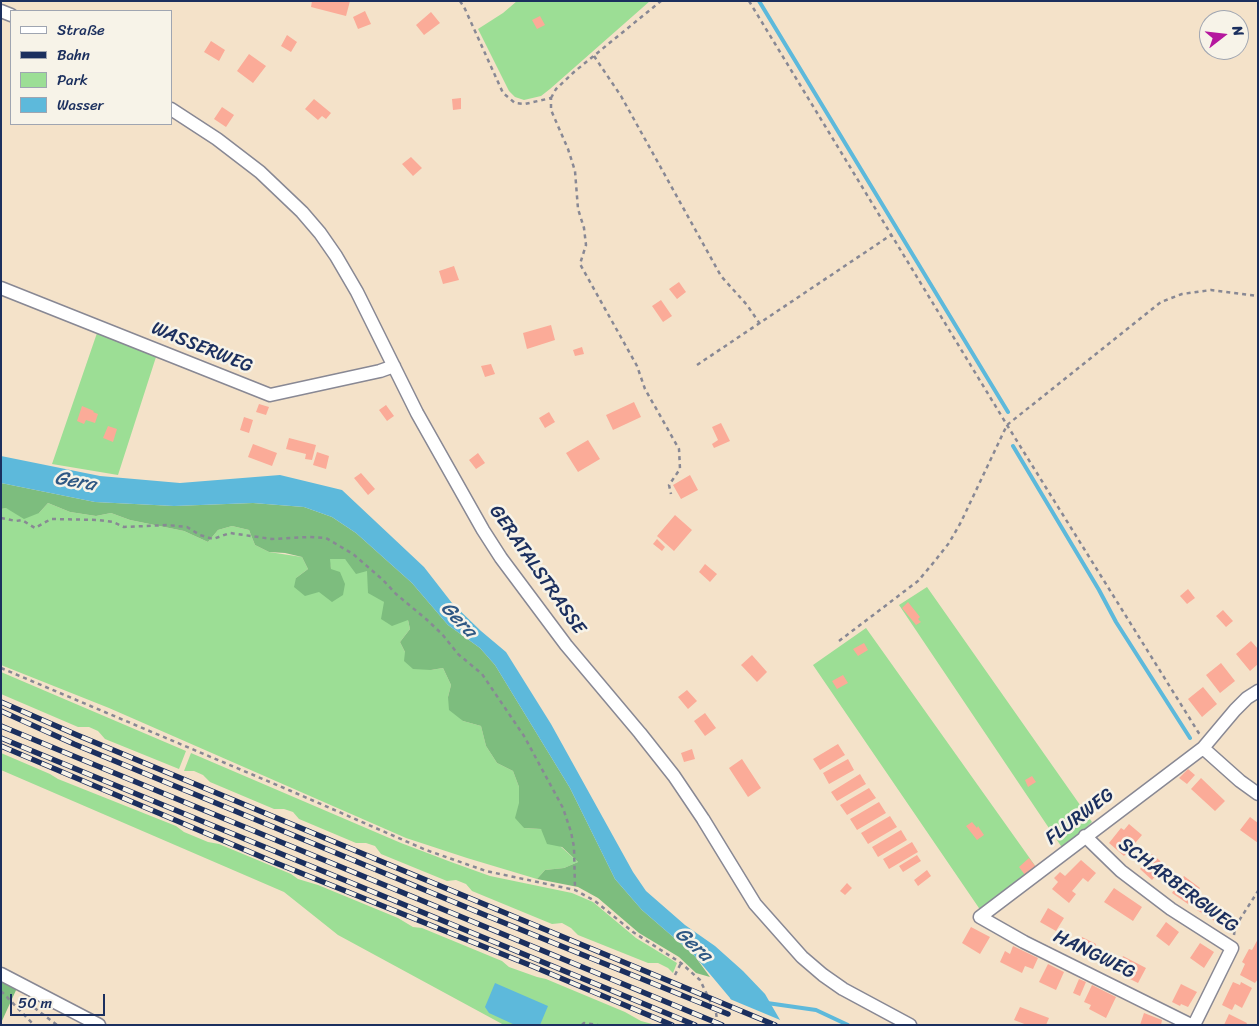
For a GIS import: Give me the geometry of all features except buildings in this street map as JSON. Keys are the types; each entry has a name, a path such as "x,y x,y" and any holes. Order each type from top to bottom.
{"street":[{"name":"GERATALSTRASSE","path":"172,110 217,139 260,172 302,212 336,256 357,292 422,422 483,530 501,558 566,645 640,732 674,776 703,819 755,904 802,957 823,975 843,989 910,1025"},
{"name":"WASSERWEG","path":"1,288 270,395 380,371 394,366"},
{"name":"FLURWEG","path":"980,918 1205,746 1234,710 1258,691"},
{"path":"1205,746 1240,781 1258,794"},
{"name":"SCHARBERGWEG","path":"1085,836 1121,871 1170,910 1232,948 1193,1025"},
{"name":"HANGWEG","path":"980,918 1024,942 1193,1025"},
{"path":"1,974 99,1025"}],"path":[{"path":"460,1 466,9 503,93 515,103 525,104 551,98"},
{"path":"661,1 556,88 551,98 551,110 568,149 575,171 578,209 584,228 586,245 580,264 637,366 645,389 679,449 680,469 669,485 671,494"},
{"path":"749,1 1205,746"},
{"path":"594,56 621,96 721,276 747,305 760,324"},
{"path":"697,365 891,235"},
{"path":"839,641 918,581 949,543 961,522 1007,425 1161,302 1182,294 1211,290 1258,296"},
{"path":"1,518 16,521 22,520 35,528 51,520 99,520 113,522 124,527 166,525 187,527 200,535 213,539 230,533 272,539 326,538 353,554 426,619 442,634 458,654 482,674 524,736 563,808 571,832 574,847 575,890"},
{"path":"1,668 426,850 486,871 575,890 595,901 633,932 681,963 700,980 716,1013 718,1025"},
{"path":"1235,927 1258,891"},
{"path":"675,975 681,963"},
{"path":"1,991 34,1025"},
{"path":"582,1025 584,1022 598,1025"}],"green space":[{"path":"517,1 650,1 550,89 541,96 524,100 515,97 509,91 478,29 503,13"},
{"path":"97,333 156,357 118,475 52,464"},
{"path":"1,483 95,502 174,506 253,503 304,507 332,517 356,533 412,583 448,625 480,648 495,665 570,788 615,879 642,910 694,955 710,977 696,973 679,957 639,933 598,898 578,887 537,879 545,870 564,868 578,862 562,847 547,844 541,829 524,828 515,818 519,803 519,787 513,771 497,763 486,746 481,726 463,721 449,710 448,697 451,685 443,668 431,670 413,669 404,661 405,652 400,642 410,629 408,620 392,626 381,619 384,602 368,593 367,571 356,574 345,559 330,559 331,569 340,572 345,584 343,595 332,602 319,592 305,596 294,587 296,578 308,569 302,557 269,552 255,545 249,530 232,526 218,530 208,542 184,531 130,520 111,513 96,516 70,512 48,503 39,513 24,519 6,508 1,509"},
{"path":"48,503 70,512 96,516 111,513 130,520 184,531 208,542 218,530 232,526 249,530 255,545 269,552 302,557 308,569 296,578 331,569 329,559 345,559 367,571 384,602 408,620 410,629 400,642 405,652 431,670 443,668 451,685 448,697 463,721 481,726 486,746 497,763 513,771 519,787 519,803 524,828 541,829 578,862 564,868 545,870 537,879 406,838 109,708 1,665 1,509 6,508 39,513"},
{"path":"927,587 1092,822 1063,849 899,605"},
{"path":"866,628 1036,867 981,911 813,665"},
{"path":"1,672 186,751 179,769 105,739 98,731 89,727 78,727 1,694"},
{"path":"1,753 58,779 176,826 184,832 208,842 219,844 291,874 298,879 318,885 398,918 413,927 422,928 502,961 509,967 546,979 625,1012 641,1021 656,1025 504,1025 338,935 284,892 1,770"},
{"path":"191,753 401,843 451,862 490,876 572,893 593,902 636,938 677,963 673,973 658,963 648,963 578,935 562,923 552,924 472,891 466,884 456,880 447,881 381,854 375,846 366,843 356,843 299,819 293,812 284,809 274,809 210,782 203,775 194,771 184,771"},
{"path":"1,980 17,988 1,1023"}],"water":[{"name":"Gera","path":"1,456 100,476 180,483 280,475 342,490 424,567 452,603 506,652 551,724 633,872 646,891 743,971 765,994 783,1025 741,1025 730,998 694,955 642,910 615,879 570,788 495,665 480,648 448,625 412,583 356,533 332,517 304,507 253,503 174,506 95,502 1,483"},
{"path":"495,983 548,1006 540,1025 515,1025 489,1013 485,1007"}],"pier":[{"path":"725,997 785,1022 786,1025 738,1025"}],"waterway":[{"path":"759,1 1008,412"},
{"path":"1013,446 1116,622 1190,738"},
{"path":"767,1003 816,1010 848,1025"}],"railway":[{"path":"1,702 775,1025"},
{"path":"1,711 74,744 728,1014"},
{"path":"1,726 722,1025"},
{"path":"1,738 695,1025"},
{"path":"1,746 276,863 532,966 672,1025"}]}
